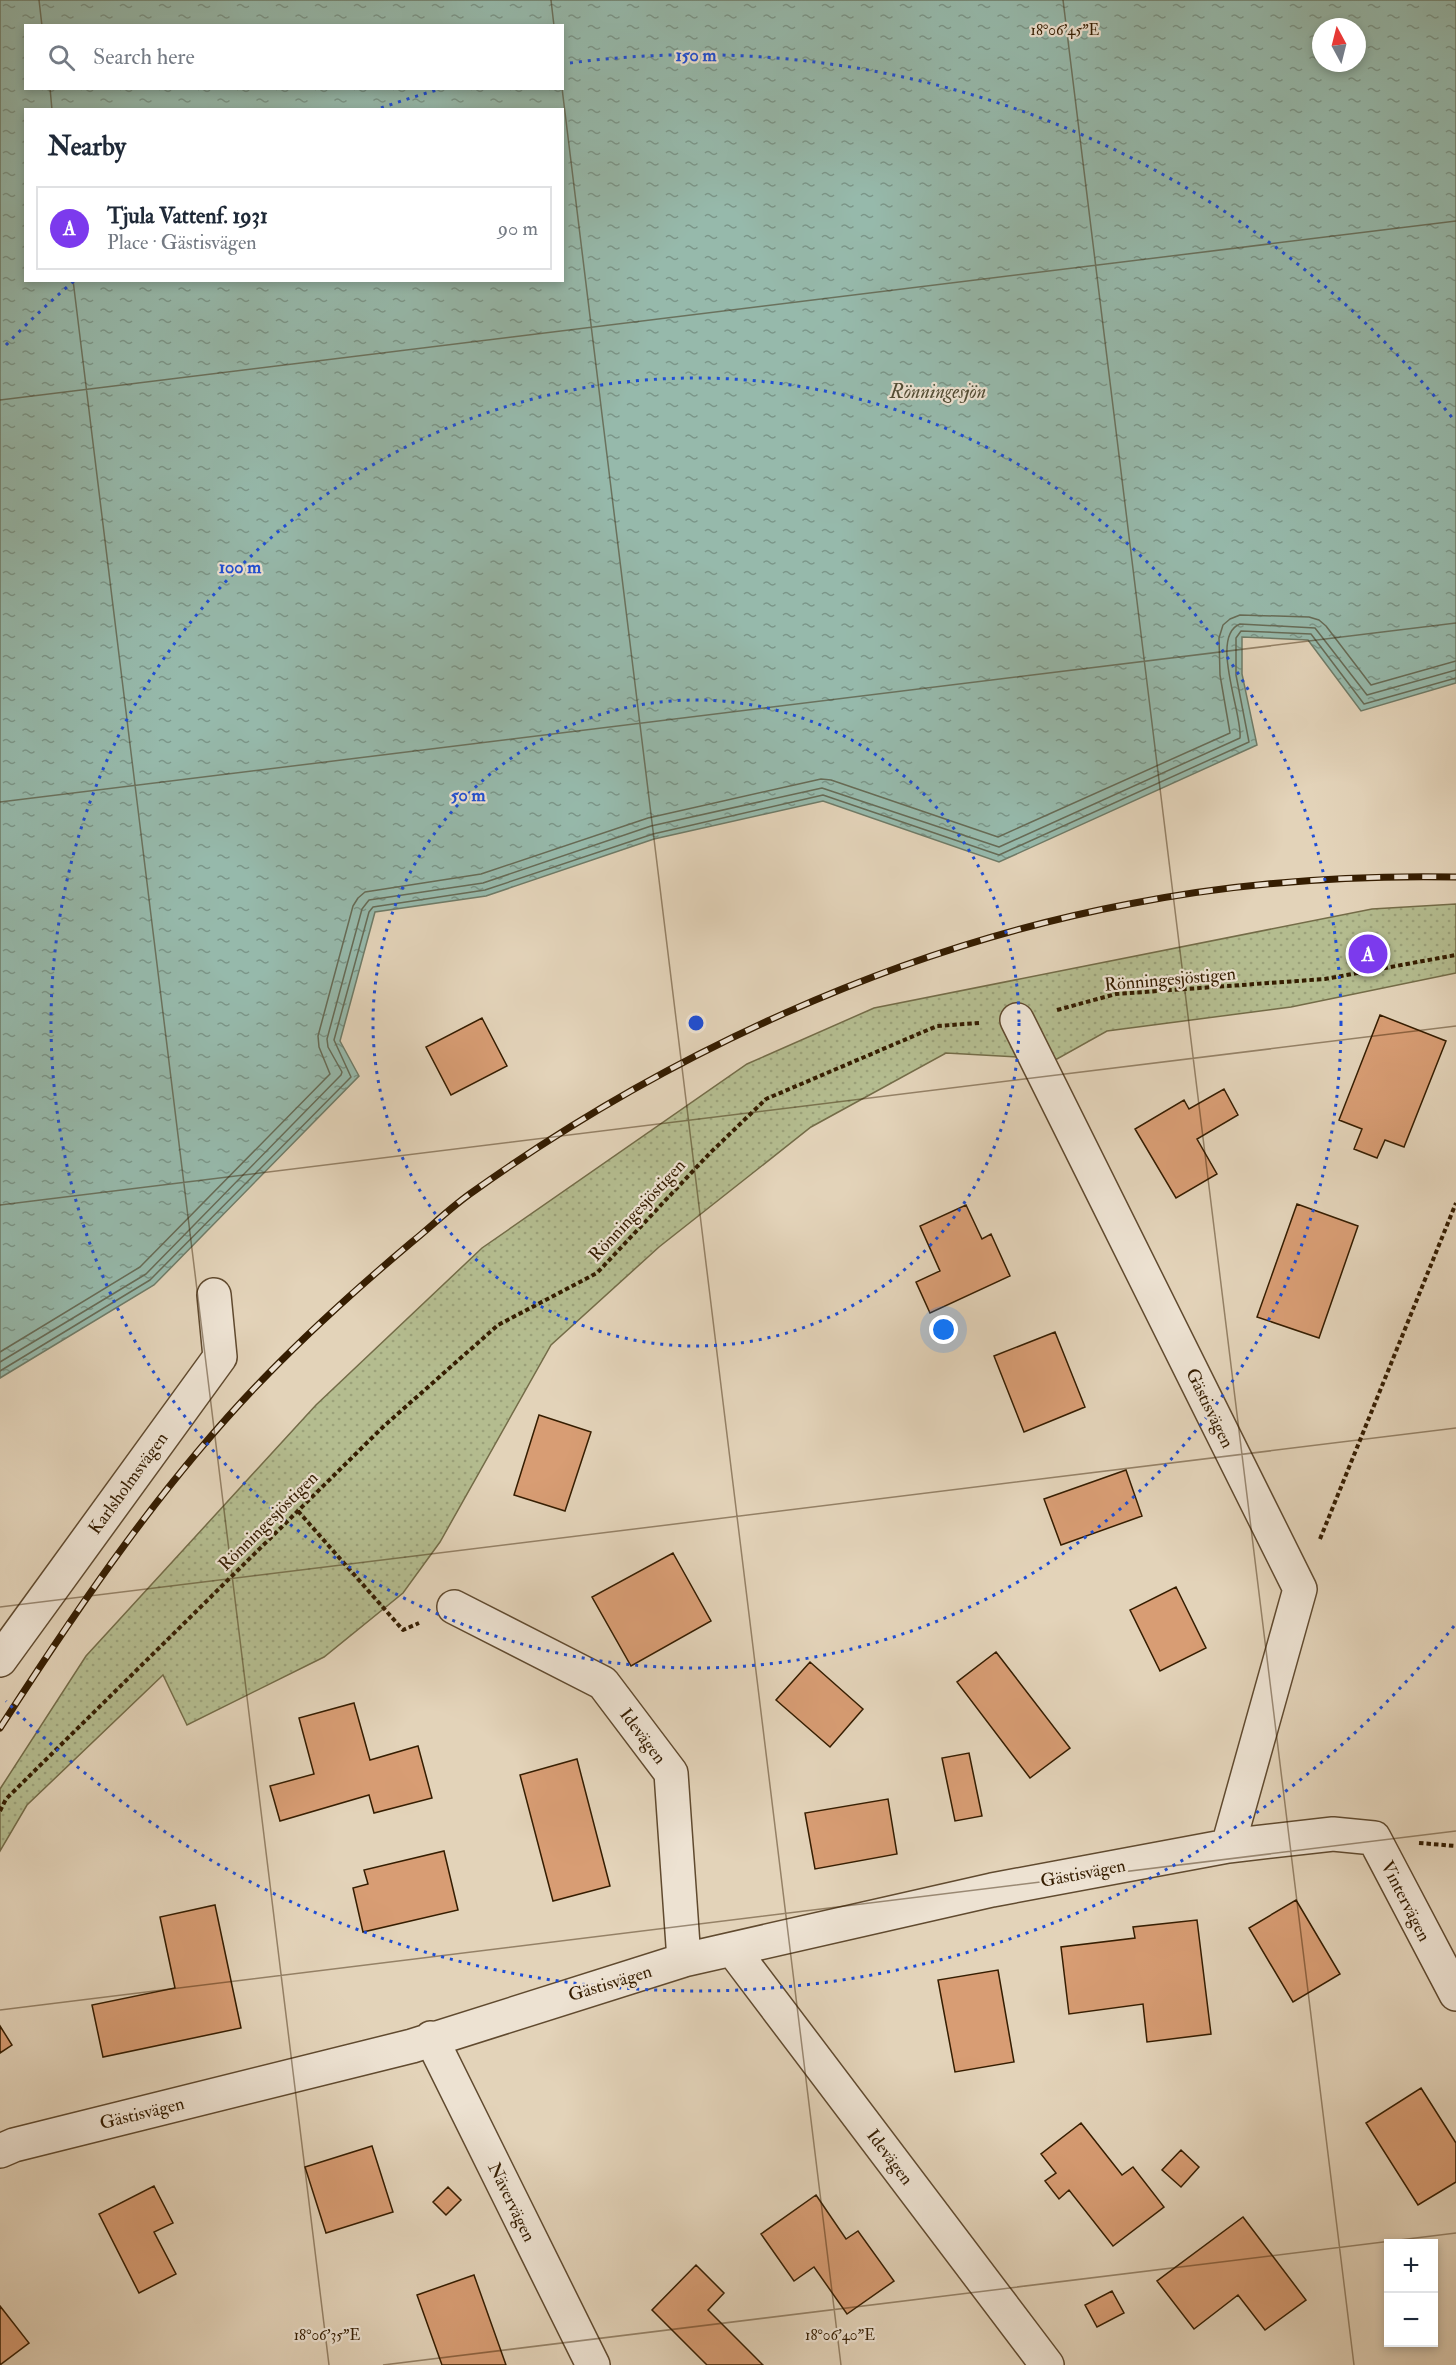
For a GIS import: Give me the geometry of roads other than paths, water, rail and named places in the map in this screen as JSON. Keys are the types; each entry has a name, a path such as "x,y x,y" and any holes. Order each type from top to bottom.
{"street":[{"name":"Gästisvägen","path":"1017,1020 1300,1589 1227,1846"},
{"name":"Karlsholmsvägen","path":"0,1660 220,1357 213,1295"},
{"name":"Idevägen","path":"454,1606 603,1683 671,1773 684,1960"},
{"name":"Gästisvägen","path":"0,2151 14,2145 412,2046 431,2038 684,1960 992,1890 1227,1846 1333,1834 1374,1838"},
{"name":"Vintervägen","path":"1374,1838 1456,1994"},
{"name":"Idevägen","path":"733,1950 1047,2365"},
{"name":"Nävervägen","path":"431,2038 593,2365"}],"water":[{"name":"Rönningesjön","path":"0,0 1456,0 1456,683 1361,711 1308,640 1242,637 1242,674 1257,745 999,862 823,801 654,839 486,896 375,912 340,1041 359,1076 154,1285 0,1378"}],"railway":[{"path":"0,1728 61,1635 159,1499 230,1414 268,1374 357,1290 458,1203 548,1141 625,1095 704,1052 786,1013 870,978 955,948 1042,923 1129,904 1251,886 1374,877 1456,877"}],"place":[{"name":"Tjula Vattenf. 1931","path":"1368,954"}]}
